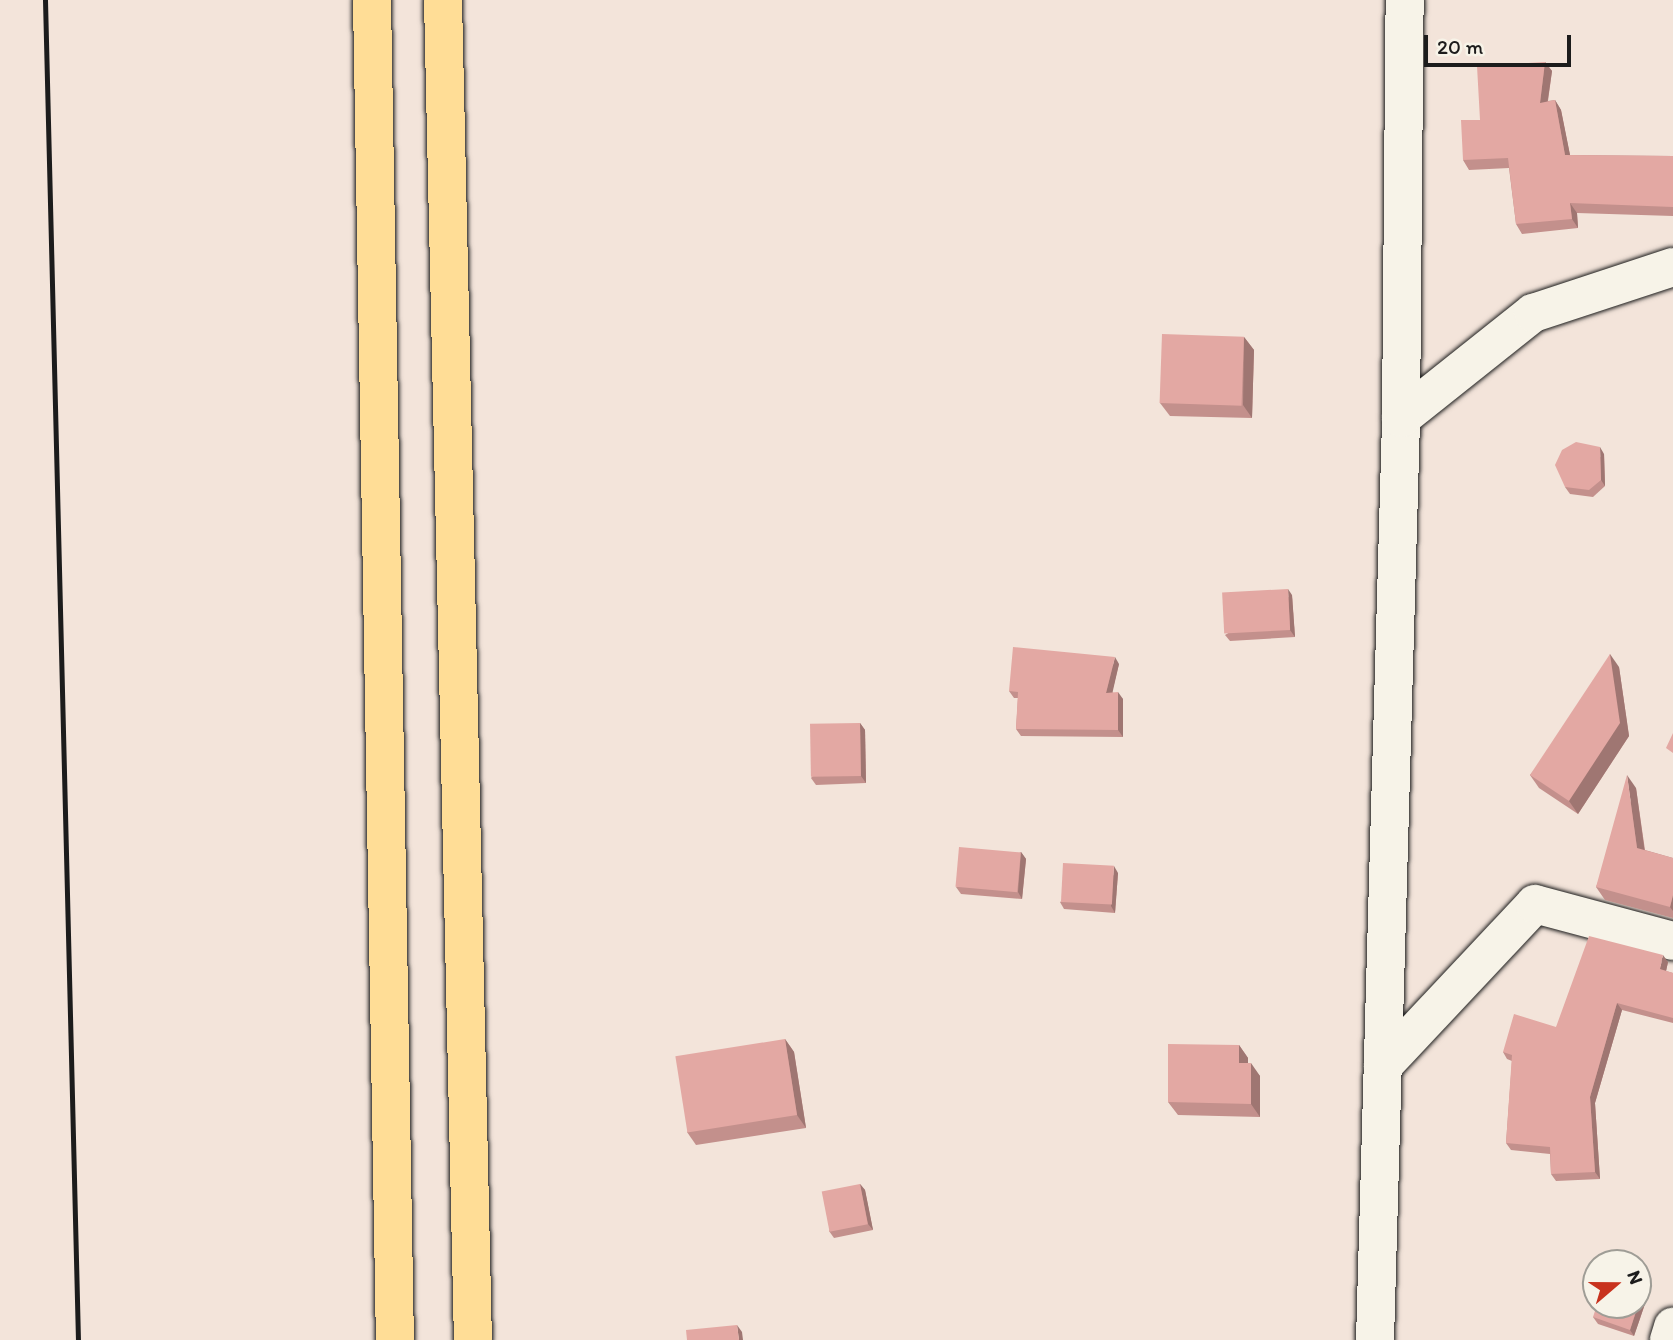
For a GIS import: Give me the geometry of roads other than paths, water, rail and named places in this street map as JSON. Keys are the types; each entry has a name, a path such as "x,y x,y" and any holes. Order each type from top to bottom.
{"highway":[{"path":"372,0 395,1340"},
{"path":"443,0 473,1340"}],"street":[{"path":"1375,1340 1401,418 1405,0"},
{"path":"1401,418 1533,313 1673,267"},
{"path":"1383,1066 1535,904 1673,940"},
{"path":"1669,1340 1673,1327"}],"railway":[{"path":"45,0 78,1340"}]}
